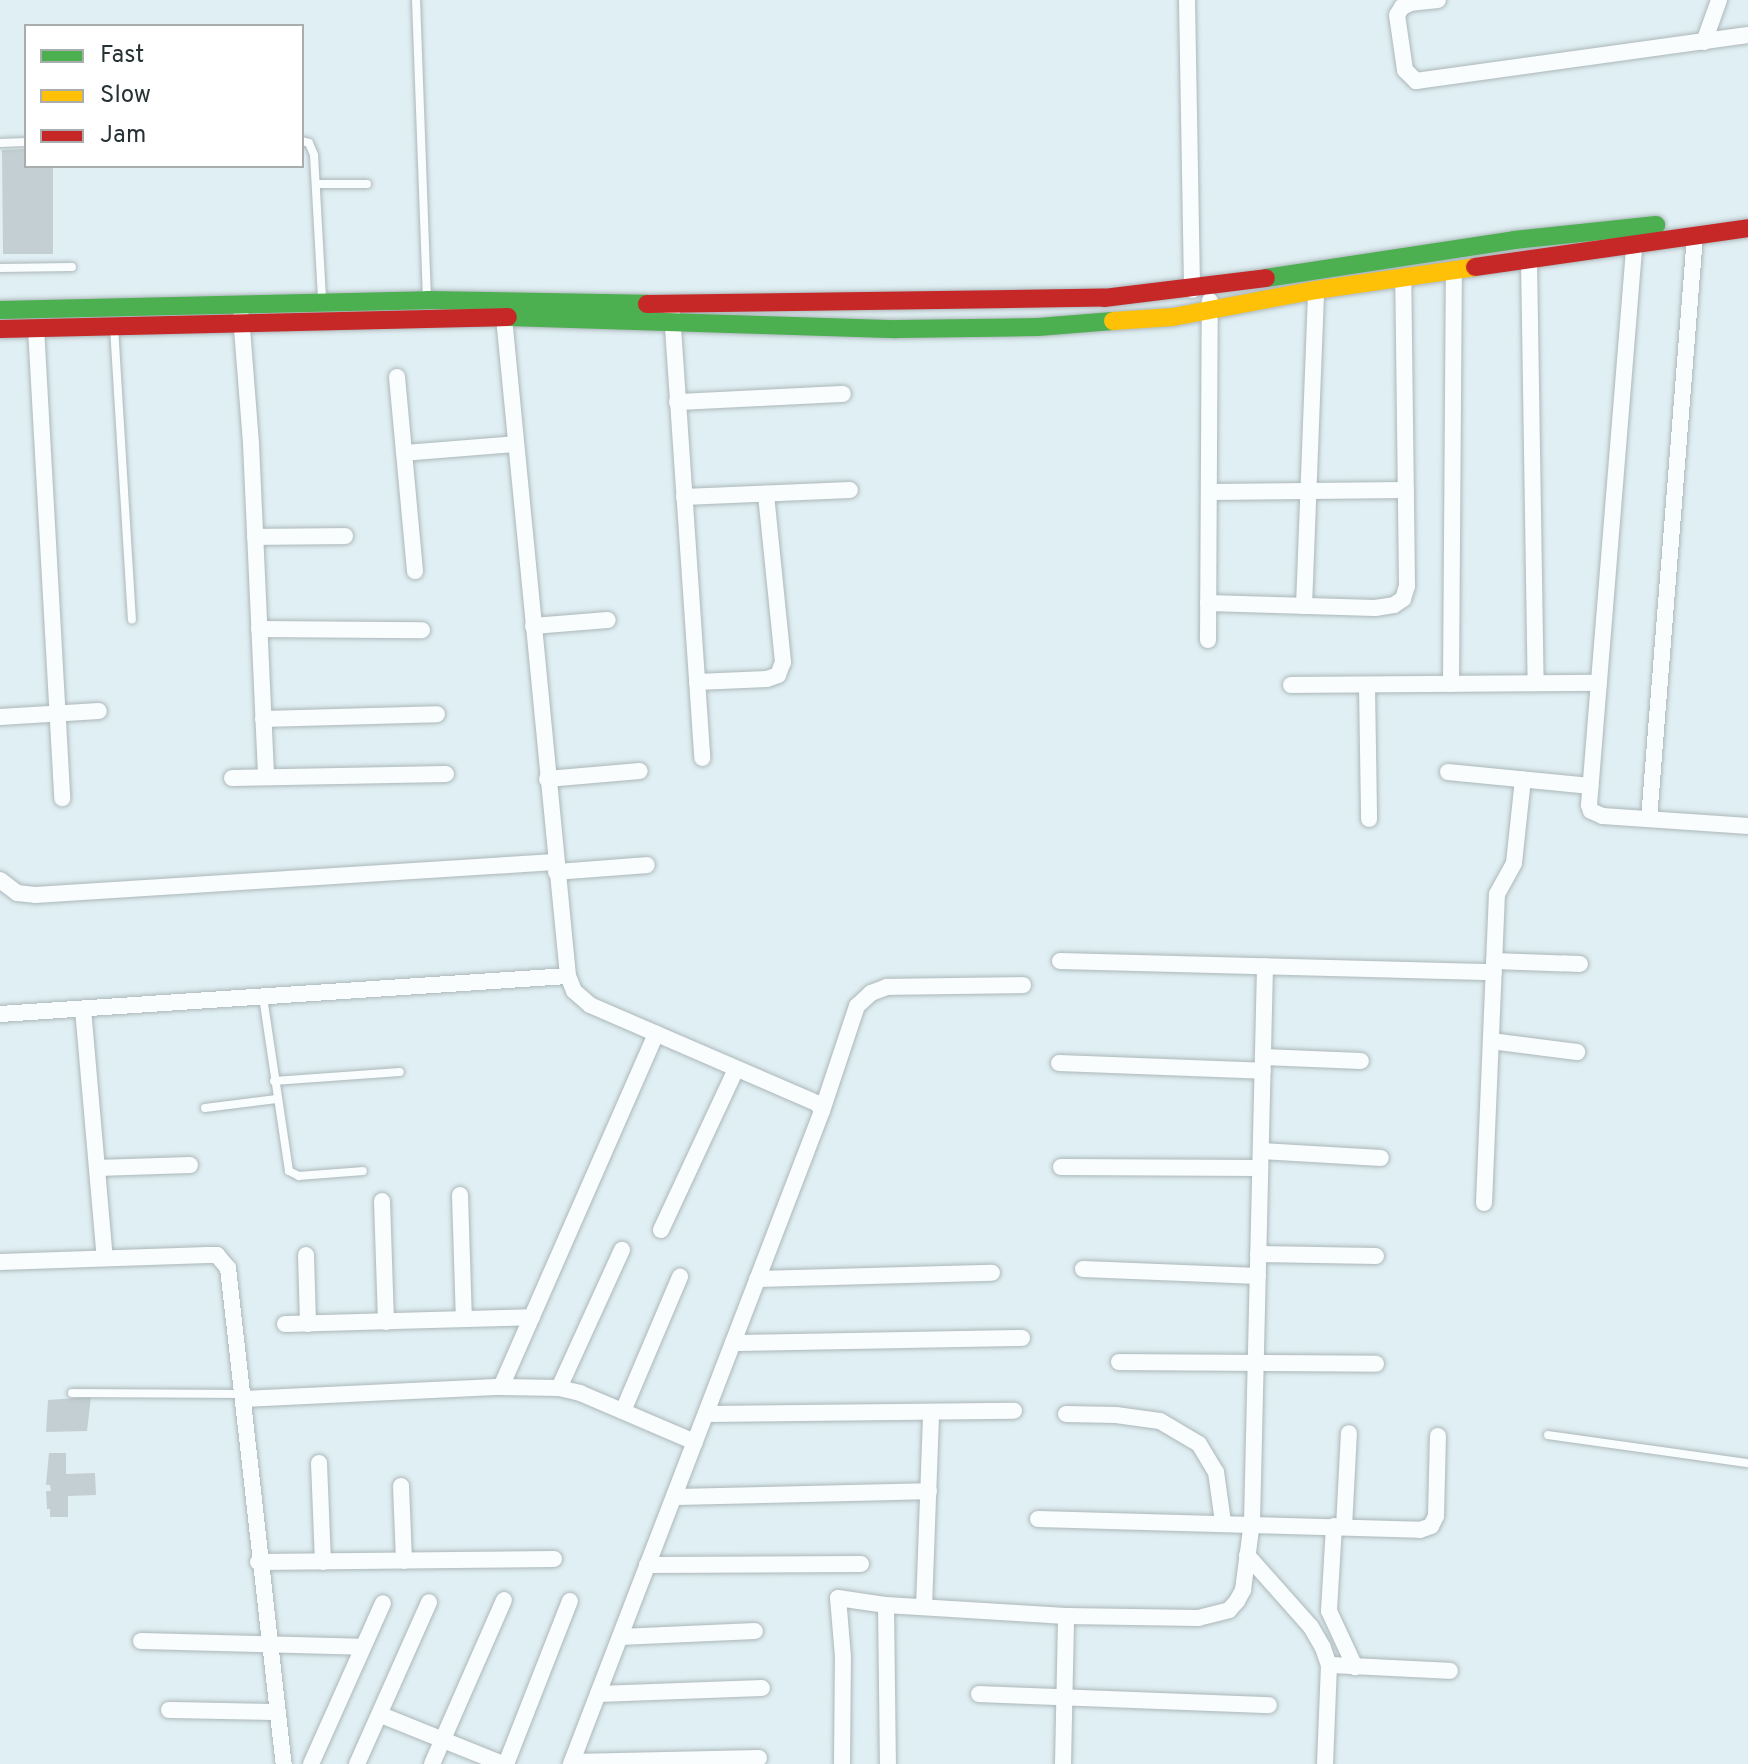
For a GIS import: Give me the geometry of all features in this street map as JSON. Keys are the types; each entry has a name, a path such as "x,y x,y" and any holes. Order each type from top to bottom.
{"main road":[{"path":"672,312 897,329 1038,327 1173,317 1316,290 1529,259 1748,213"},
{"path":"0,310 143,317 503,309 672,312 1033,301 1200,289 1514,240 1695,236 1748,228"},
{"path":"241,315 322,305 427,300 503,309"},
{"path":"0,329 114,326 143,317"}],"street":[{"path":"1187,0 1200,289 1210,310 1208,640"},
{"path":"1438,0 1411,3 1402,7 1397,15 1405,70 1416,81 1748,35"},
{"path":"1704,42 1719,0"},
{"path":"1635,236 1589,805 1596,815 1748,826"},
{"path":"1649,819 1695,236"},
{"path":"1529,259 1536,683"},
{"path":"1451,684 1454,270"},
{"path":"1208,603 1375,608 1394,605 1403,599 1407,586 1403,277"},
{"path":"1304,606 1316,290"},
{"path":"503,309 568,976 574,991 590,1005 817,1103 822,1111"},
{"path":"672,312 702,758"},
{"path":"241,315 266,777"},
{"path":"36,328 62,798"},
{"path":"397,377 415,571"},
{"path":"677,402 843,394"},
{"path":"404,453 516,444"},
{"path":"684,497 850,490"},
{"path":"1210,492 1406,490"},
{"path":"697,682 767,679 778,675 783,662 766,494"},
{"path":"255,537 345,536"},
{"path":"533,626 608,620"},
{"path":"259,629 422,630"},
{"path":"1291,685 1599,683"},
{"path":"1367,685 1369,819"},
{"path":"0,717 99,711"},
{"path":"263,719 437,714"},
{"path":"547,779 640,771"},
{"path":"1448,772 1590,786"},
{"path":"232,778 446,774"},
{"path":"1484,1203 1497,894 1514,863 1523,779"},
{"path":"0,880 17,893 35,895 555,867 647,865"},
{"path":"1060,961 1265,966 1494,967 1580,964"},
{"path":"842,1764 843,1657 838,1598 886,1605 1066,1616 1217,1616 1229,1610 1243,1590 1252,1522 1265,966"},
{"path":"0,1014 568,976"},
{"path":"759,1758 572,1763 822,1111 857,1006 871,993 887,987 1023,985"},
{"path":"83,1009 105,1258"},
{"path":"501,1387 656,1034"},
{"path":"1491,1041 1577,1052"},
{"path":"1059,1063 1361,1061"},
{"path":"661,1230 736,1069"},
{"path":"1261,1151 1381,1158"},
{"path":"97,1168 190,1165"},
{"path":"1061,1167 1260,1168"},
{"path":"460,1195 464,1319"},
{"path":"382,1201 386,1322"},
{"path":"559,1388 622,1250"},
{"path":"1258,1254 1376,1256"},
{"path":"0,1262 208,1255 224,1260 231,1279 258,1562 284,1764"},
{"path":"306,1255 308,1324"},
{"path":"1083,1269 1258,1276"},
{"path":"757,1279 992,1273"},
{"path":"623,1411 680,1277"},
{"path":"285,1324 532,1317"},
{"path":"733,1343 1022,1338"},
{"path":"1119,1362 1376,1364"},
{"path":"243,1396 501,1387 559,1388 695,1442"},
{"path":"706,1414 1014,1411"},
{"path":"924,1607 931,1412"},
{"path":"1066,1414 1116,1415 1160,1421 1199,1444 1216,1472 1223,1522"},
{"path":"1349,1433 1329,1611 1355,1667"},
{"path":"1038,1519 1252,1522 1420,1530 1431,1526 1436,1516 1438,1436"},
{"path":"319,1463 323,1562"},
{"path":"401,1486 404,1561"},
{"path":"674,1497 929,1491"},
{"path":"1247,1555 1311,1627 1329,1665 1325,1764"},
{"path":"258,1562 554,1559"},
{"path":"647,1565 861,1564"},
{"path":"432,1764 504,1600"},
{"path":"381,1715 505,1764 570,1601"},
{"path":"357,1764 429,1602"},
{"path":"311,1764 383,1603"},
{"path":"886,1605 888,1764"},
{"path":"1063,1764 1066,1616"},
{"path":"620,1637 755,1631"},
{"path":"141,1641 363,1647"},
{"path":"1329,1665 1450,1671"},
{"path":"598,1694 762,1688"},
{"path":"979,1694 1269,1705"},
{"path":"169,1710 277,1712"}],"lane":[{"path":"416,0 427,300"},
{"path":"0,143 24,142"},
{"path":"304,142 309,143 314,155 322,305"},
{"path":"316,184 367,184"},
{"path":"0,268 72,267"},
{"path":"114,326 132,619"},
{"path":"263,997 289,1171 299,1176 363,1171"},
{"path":"274,1081 400,1072"},
{"path":"205,1108 276,1099"},
{"path":"72,1393 243,1396"},
{"path":"1548,1435 1748,1463"}],"building":[{"path":"24,149 24,168 53,168 53,254 3,254 2,150"},
{"path":"91,1397 87,1431 46,1432 48,1400"},
{"path":"49,1453 66,1453 66,1474 95,1473 96,1495 68,1496 68,1517 50,1517 50,1509 47,1509 46,1491 51,1491 50,1485 46,1485"}],"traffic: fast":[{"path":"1266,278 1514,240 1656,225"},
{"path":"0,310 427,300 647,304"},
{"path":"508,317 897,329 1038,327 1113,321"}],"traffic: slow":[{"path":"1113,321 1173,317 1316,290 1475,267"}],"traffic: jam":[{"path":"1475,267 1748,228"},
{"path":"647,304 1104,298 1266,278"},
{"path":"0,329 508,317"}]}
